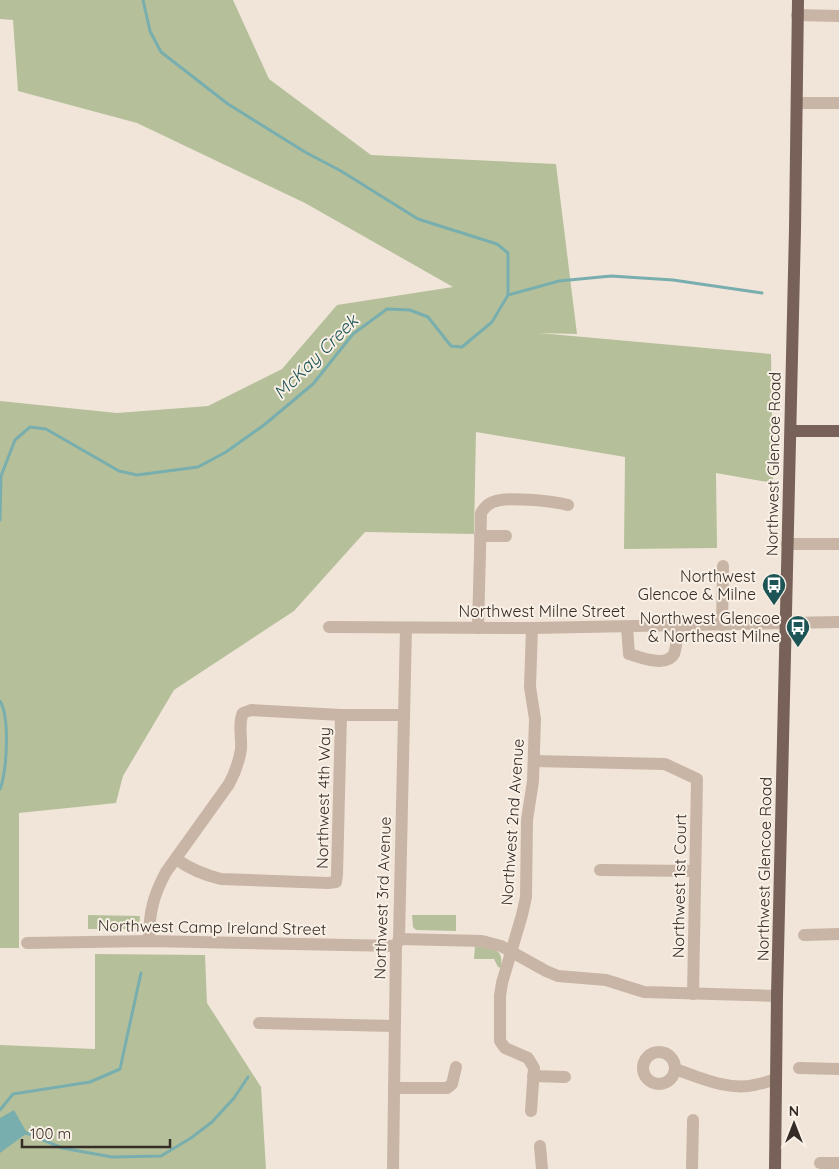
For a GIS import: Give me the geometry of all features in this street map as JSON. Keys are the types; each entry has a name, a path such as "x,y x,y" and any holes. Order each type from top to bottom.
{"main road":[{"name":"Northwest Glencoe Road","path":"775,1169 798,0"},
{"path":"791,431 839,431"}],"street":[{"path":"797,15 839,16"},
{"path":"796,103 839,103"},
{"path":"478,628 481,513 487,505 494,501 553,501 568,504"},
{"path":"480,536 506,536"},
{"path":"787,544 839,544"},
{"path":"722,625 723,566"},
{"name":"Northwest Milne Street","path":"329,628 627,627 839,622"},
{"path":"627,627 629,654 661,661 670,658 674,653 678,626"},
{"name":"Northwest 3rd Avenue","path":"393,1169 394,1026 406,628"},
{"name":"Northwest 2nd Avenue","path":"532,628 530,687 534,711 534,761 527,820 525,904 502,983 500,1040 506,1048 528,1058 534,1068 533,1076"},
{"path":"148,940 153,900 166,872 229,784 234,773 241,750 241,720 243,713 251,710 341,715 403,715"},
{"name":"Northwest 4th Way","path":"176,859 189,868 221,879 336,882 338,875 341,715"},
{"name":"Northwest 1st Court","path":"534,761 665,764 697,779 693,994"},
{"path":"600,870 695,872"},
{"path":"804,935 839,934"},
{"name":"Northwest Camp Ireland Street","path":"27,943 148,940 397,943 482,941 501,946 546,972 558,976 606,980 650,993 777,996"},
{"path":"259,1023 394,1026"},
{"path":"394,1088 447,1088 452,1084 456,1067"},
{"path":"799,1068 839,1069"},
{"path":"675,1069 737,1086 753,1086 776,1079"},
{"path":"532,1111 533,1076 565,1077"},
{"path":"692,1169 693,1120"},
{"path":"540,1146 542,1169"},
{"path":"820,1163 839,1163"}],"green space":[{"path":"0,0 233,0 269,79 371,155 556,164 577,334 539,333 771,354 773,483 716,473 717,548 624,549 625,457 476,432 474,534 365,532 294,611 174,690 123,776 116,803 19,813 19,948 0,948 0,401 117,413 208,406 282,369 337,305 453,287 305,203 137,123 18,91 13,20 0,19"},
{"path":"88,915 140,916 139,927 135,929 88,929"},
{"path":"412,915 456,915 456,931 416,930 413,927"},
{"path":"475,946 491,948 499,952 501,968 498,967 494,959 474,959"},
{"path":"95,954 205,955 207,1003 261,1087 266,1169 0,1169 0,1045 95,1049"}],"water":[{"path":"14,1110 27,1133 0,1153 0,1118"}],"waterway":[{"name":"McKay Creek","path":"0,520 1,476 15,440 30,427 46,429 119,471 137,475 198,467 226,452 264,425 313,384 353,334 387,309 410,310 428,317 451,346 462,347 492,322 508,295 508,253 497,244 418,219 228,104 161,52 150,31 143,0"},
{"path":"508,295 559,281 611,276 673,280 762,293"},
{"name":"McKay Creek","path":"0,701 6,731 4,770 0,789"},
{"path":"0,1110 13,1094 90,1082 120,1069 141,973"},
{"path":"23,1134 27,1133 62,1148 112,1157 161,1156 191,1138 212,1122 234,1098 248,1077"}],"place":[{"name":"Northwest Glencoe & Milne","path":"774,606"},
{"name":"Northwest Glencoe & Northeast Milne","path":"798,648"}]}
